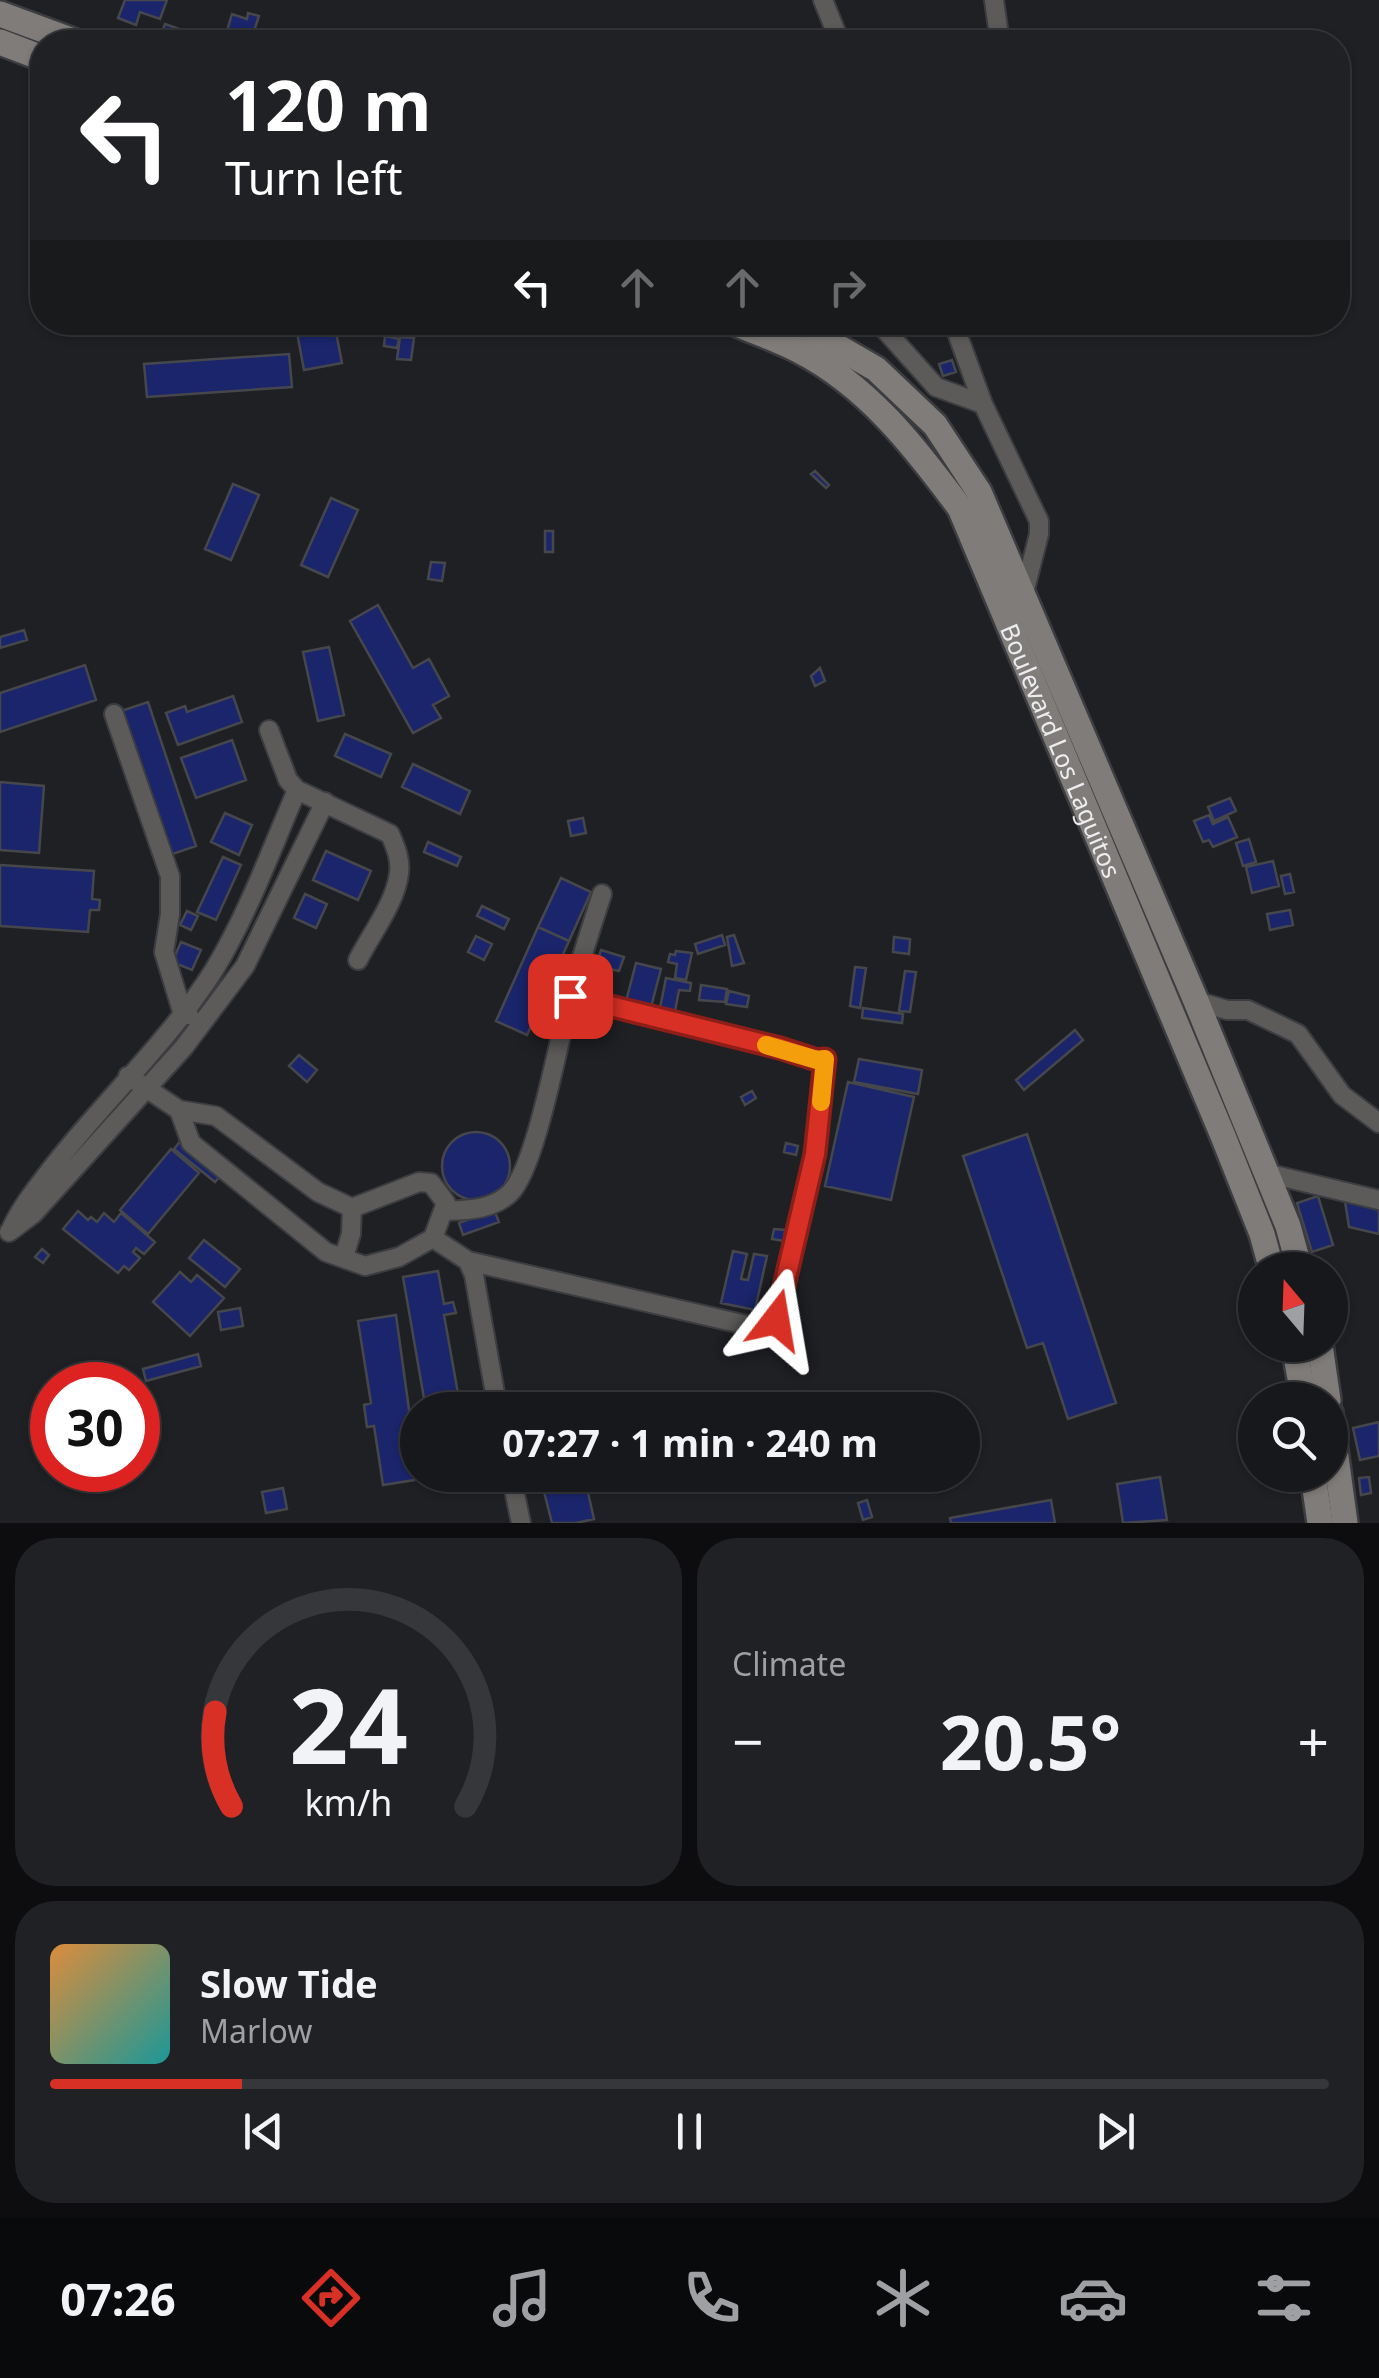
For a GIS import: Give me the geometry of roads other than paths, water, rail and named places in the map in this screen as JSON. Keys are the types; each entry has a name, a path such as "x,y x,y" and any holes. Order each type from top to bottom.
{"main road":[{"path":"0,14 43,30"},
{"path":"0,42 30,53"},
{"name":"Boulevard Los Laguitos","path":"763,335 800,351 858,392 910,440 960,508 1222,1101 1267,1252"},
{"path":"817,335 876,369 935,425 979,492 1196,1001 1222,1101 1266,1172 1295,1252"},
{"path":"1316,1492 1320,1523"},
{"path":"1341,1492 1345,1523"}],"street":[{"path":"823,0 835,30"},
{"path":"994,0 998,30"},
{"path":"890,335 936,387 983,404"},
{"path":"958,335 983,404 1040,522 1023,597"},
{"path":"114,714 167,865 170,914 164,952 182,1011 202,1024"},
{"path":"269,730 288,780 297,790 390,834 398,853 399,872 393,891 358,960"},
{"path":"5,1230 214,970 297,790"},
{"path":"5,1230 33,1214 202,1024 244,966 324,802"},
{"path":"445,1211 499,1202 520,1182 602,894"},
{"path":"433,1238 468,1261 755,1327 776,1320 815,1154 825,1059 570,996"},
{"path":"1196,1001 1227,1010 1248,1010 1298,1034 1342,1095 1379,1123"},
{"path":"128,1076 179,1110 216,1116 318,1192 352,1208 425,1182 437,1188 446,1202 445,1211 433,1238 382,1263 364,1266 326,1252 191,1144 179,1110"},
{"path":"1266,1172 1379,1200"},
{"path":"344,1257 352,1234 352,1208"},
{"path":"468,1261 480,1302 495,1392"},
{"path":"515,1492 521,1523"}]}
